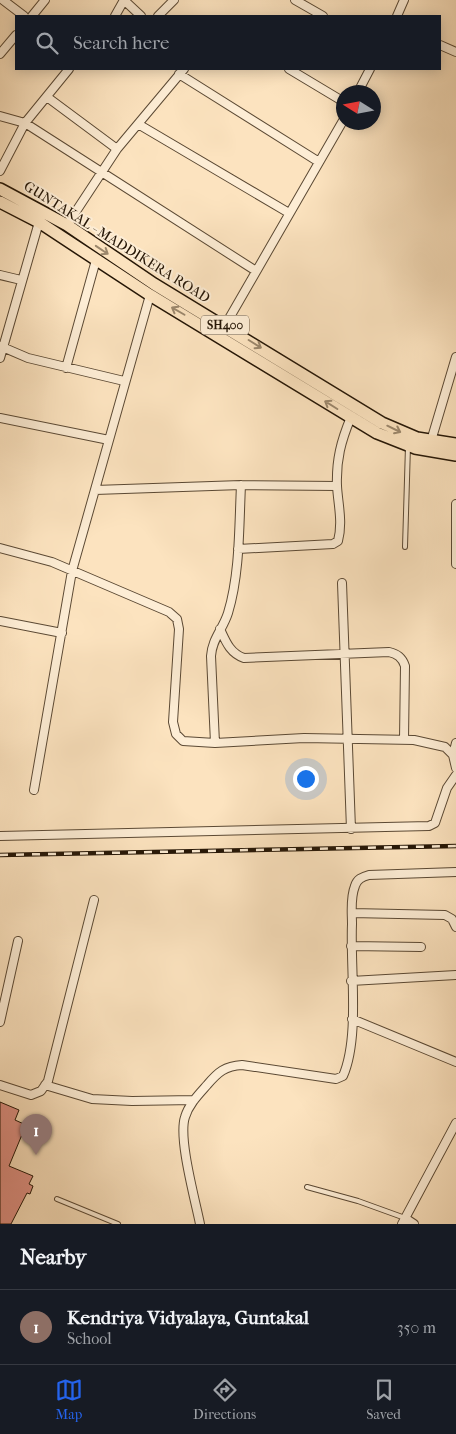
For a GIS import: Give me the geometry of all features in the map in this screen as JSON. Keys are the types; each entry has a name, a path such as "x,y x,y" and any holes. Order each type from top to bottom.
{"main road":[{"name":"GUNTAKAL - MADDIKERA ROAD","path":"0,189 68,226 377,433 408,446 456,455"},
{"name":"GUNTAKAL - MADDIKERA ROAD","path":"0,202 39,222 150,295 222,330 382,423 404,434 431,441 456,444"}],"street":[{"path":"3,0 23,15"},
{"path":"33,15 45,0"},
{"path":"116,15 124,0 140,15"},
{"path":"159,15 174,0"},
{"path":"295,0 321,15"},
{"path":"394,0 403,3 397,15"},
{"path":"0,54 15,36"},
{"path":"441,45 456,52"},
{"path":"0,171 25,123 68,70"},
{"path":"292,70 336,97"},
{"path":"362,85 369,70"},
{"path":"68,226 117,149 181,71 319,162"},
{"path":"47,96 117,149"},
{"path":"0,116 25,123 256,271"},
{"path":"138,124 290,213"},
{"path":"222,330 338,130"},
{"path":"0,358 1,347 39,222"},
{"path":"66,368 96,260"},
{"path":"0,275 21,280"},
{"path":"34,790 72,571 124,380 150,295"},
{"path":"1,347 66,368 124,380"},
{"path":"431,441 456,357"},
{"path":"238,549 333,544 338,541 341,522 337,486 338,449 351,417"},
{"path":"0,418 109,440"},
{"path":"95,490 241,485 337,486"},
{"path":"215,742 212,644 228,612 238,549 241,485"},
{"path":"456,504 456,564"},
{"path":"0,548 52,562 169,612 177,619 179,629 173,722 176,734 183,741 215,742 304,738 404,739 431,742 445,747 454,755"},
{"path":"342,583 351,829"},
{"path":"0,621 62,633"},
{"path":"220,629 229,648 235,655 244,658 344,656 389,652 402,659 405,666 404,739"},
{"path":"456,743 454,755 456,768"},
{"path":"0,836 429,826 435,823 447,788 456,775"},
{"path":"200,1224 182,1132 185,1116 194,1100 219,1071 229,1066 242,1065 336,1079 343,1076 347,1066 352,1019 351,946 354,887 363,877 456,872"},
{"path":"0,1084 31,1095 41,1091 48,1080 94,900"},
{"path":"352,913 445,915 452,919 456,927"},
{"path":"0,1022 18,941"},
{"path":"351,946 422,947"},
{"path":"351,981 456,975"},
{"path":"352,1019 456,1062"},
{"path":"45,1085 92,1099 132,1101 194,1100"},
{"path":"414,1224 404,1221 456,1123"}],"lane":[{"path":"405,547 408,446"},
{"path":"307,1186 358,1201 404,1221"},
{"path":"57,1200 118,1224"}],"building":[{"path":"0,1102 19,1110 15,1120 26,1125 9,1166 33,1176 29,1184 33,1186 30,1194 27,1193 11,1224 0,1224"}],"railway":[{"path":"0,855 456,846"}],"place":[{"name":"Kendriya Vidyalaya, Guntakal","path":"36,1155"}]}
